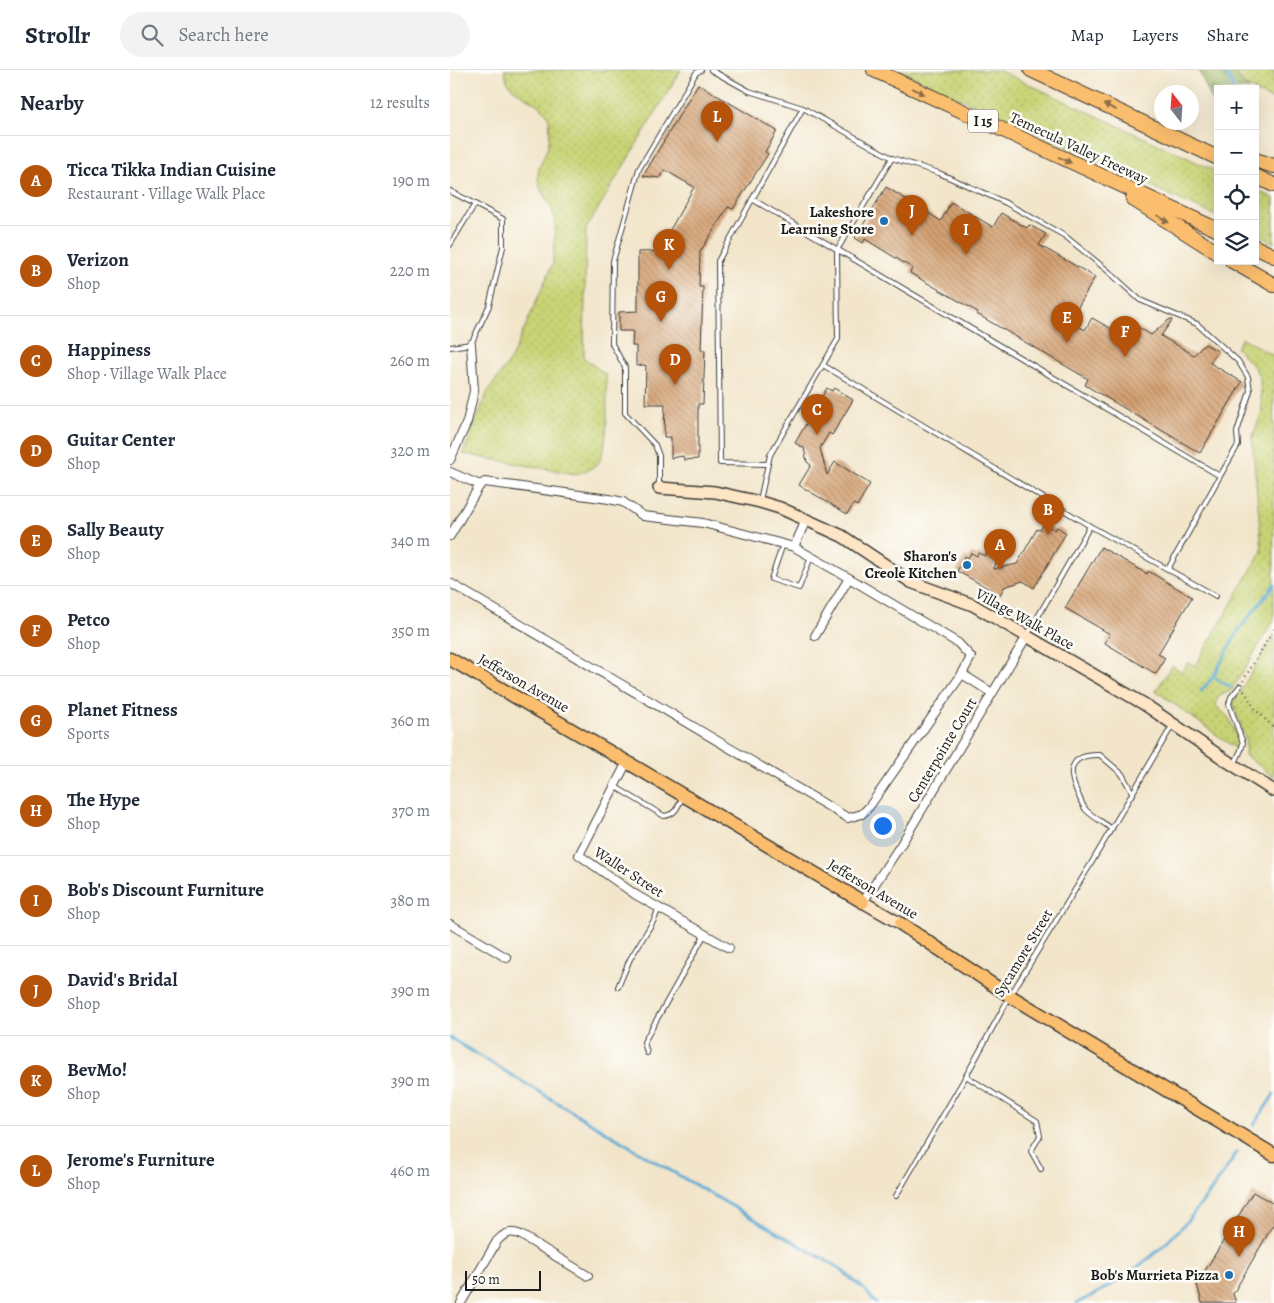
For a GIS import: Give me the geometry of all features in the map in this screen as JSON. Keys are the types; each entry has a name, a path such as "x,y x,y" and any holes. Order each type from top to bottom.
{"highway":[{"name":"Temecula Valley Freeway","path":"874,70 1214,228"},
{"path":"1031,70 1214,156"},
{"path":"1138,121 1214,146"},
{"path":"1259,161 1274,166"},
{"path":"1093,173 1214,250"},
{"path":"1259,178 1274,185"},
{"path":"1259,250 1274,256"},
{"path":"1239,265 1274,285"}],"main road":[{"name":"Jefferson Avenue","path":"450,659 863,902"},
{"name":"Jefferson Avenue","path":"901,924 1010,996 1274,1155"}],"street":[{"path":"450,460 467,422 474,391 471,344"},
{"path":"450,472 480,485"},
{"path":"450,536 480,485 485,482 623,502 643,516 702,522 794,547 958,643 970,657 962,674 870,807 862,814 848,818 450,583"},
{"name":"Village Walk Place","path":"659,488 715,492 760,502 780,508 842,536 911,582 973,605 1144,704 1274,791"},
{"path":"794,547 806,520"},
{"path":"815,636 849,578"},
{"name":"Centerpointe Court","path":"863,902 900,846 1027,636"},
{"path":"962,674 992,693"},
{"name":"Waller Street","path":"627,762 579,855 636,895 729,948"},
{"name":"Jefferson Avenue","path":"863,902 901,924"},
{"path":"450,924 506,958"},
{"path":"461,1303 497,1241 505,1234 511,1232 521,1235 588,1276"}],"lane":[{"path":"659,488 659,456 655,445 625,413 625,368 612,344 613,262 639,169 696,73 701,70"},
{"path":"711,70 749,91 803,108 892,158 938,173 1006,203 1065,236 1140,300 1197,324 1238,361 1248,377 1250,391 1237,432 1238,445 1168,569"},
{"path":"768,464 720,463 718,261 803,108"},
{"path":"760,502 770,456 838,339 837,250 892,158"},
{"path":"450,191 503,219 504,247 489,306 471,344 450,347"},
{"path":"752,199 1220,476"},
{"path":"450,245 475,204"},
{"path":"823,365 1090,526 1216,596"},
{"path":"1027,636 1090,526"},
{"path":"783,544 770,579 799,588 812,556"},
{"path":"1234,765 1243,743 1229,704 1231,697 1240,686"},
{"name":"Sycamore Street","path":"896,1196 1010,996 1112,829 1173,724"},
{"path":"1112,829 1087,811 1084,806 1072,777 1071,770 1074,763 1081,757 1100,755 1122,774 1132,794"},
{"path":"614,786 664,816 676,812 684,796"},
{"path":"618,987 630,959 654,920 659,908"},
{"path":"647,1053 644,1042 705,934"},
{"path":"966,1076 1037,1120 1040,1136 1031,1151 1041,1169"}],"path":[{"path":"1274,629 1240,686 1256,710 1274,728"}],"green space":[{"path":"504,70 681,70 586,229 584,358 606,375 607,422 604,447 597,464 584,472 575,474 463,454 487,393 512,357 553,263 555,232 553,213 540,188 538,178 540,166 549,143 549,119 542,108 511,87"},
{"path":"898,70 998,70 1214,170 1214,215"},
{"path":"1199,70 1233,70 1244,85 1214,85 1214,104"},
{"path":"1233,70 1274,70 1274,100 1259,94 1259,85 1245,85 1239,80"},
{"path":"1259,192 1274,198 1274,243 1259,236"},
{"path":"1242,338 1274,356 1274,620 1232,690 1218,697 1216,706 1229,718 1240,744 1239,747 1235,748 1156,691 1172,665 1181,672 1188,662 1195,666 1262,551 1252,438 1262,412 1260,379 1255,368 1236,348"},
{"path":"1274,635 1274,777 1245,755 1246,741 1233,703"}],"building":[{"path":"698,84 777,131 765,152 768,154 733,209 728,207 700,252 699,287 703,287 701,350 705,350 703,404 698,404 698,459 684,460 683,456 671,458 671,437 664,437 665,404 645,404 646,365 636,366 636,346 632,346 633,331 619,331 619,312 638,311 638,252 670,251 670,230 694,187 665,170 660,178 643,176"},
{"path":"886,187 941,221 951,202 993,227 1001,213 1027,228 1029,225 1046,234 1039,245 1095,277 1070,321 1085,330 1092,318 1117,332 1125,319 1151,335 1170,319 1172,320 1161,336 1194,355 1205,344 1218,351 1210,363 1242,382 1200,453 1085,385 1088,379 910,273 912,268 865,239 863,243 855,238"},
{"path":"827,388 832,391 834,388 853,400 832,435 829,433 820,448 827,475 835,462 870,484 857,506 854,504 847,514 799,485 811,465 807,462 804,448 795,443"},
{"path":"1044,524 1055,530 1057,527 1066,533 1034,588 1023,581 1004,587 1000,595 957,571 965,556 968,558 971,553 977,556 978,553 985,556 986,553 998,560 993,569 1017,564 1037,529 1040,530"},
{"path":"1101,547 1147,574 1148,571 1192,597 1158,654 1165,658 1156,674 1105,643 1110,634 1065,608"},
{"path":"1253,1192 1274,1204 1274,1223 1233,1294 1236,1303 1202,1303 1197,1284"}],"waterway":[{"path":"1224,70 1232,85"},
{"path":"1201,691 1213,677 1238,631 1274,585"},
{"path":"1213,677 1231,687"},
{"path":"450,1038 654,1161 839,1268 866,1291 876,1303"},
{"path":"1254,1125 1274,1094"},
{"path":"1077,1303 1127,1275 1169,1240 1205,1200 1237,1152"}],"place":[{"name":"Jerome's Furniture","path":"717,142"},
{"name":"Lakeshore Learning Store","path":"884,221"},
{"name":"David's Bridal","path":"912,236"},
{"name":"Bob's Discount Furniture","path":"966,255"},
{"name":"BevMo!","path":"669,270"},
{"name":"Planet Fitness","path":"661,322"},
{"name":"Sally Beauty","path":"1067,343"},
{"name":"Petco","path":"1125,357"},
{"name":"Guitar Center","path":"675,385"},
{"name":"Happiness","path":"817,435"},
{"name":"Verizon","path":"1048,535"},
{"name":"Sharon's Creole Kitchen","path":"967,565"},
{"name":"Ticca Tikka Indian Cuisine","path":"1000,570"},
{"name":"The Hype","path":"1239,1257"},
{"name":"Bob's Murrieta Pizza","path":"1229,1275"}]}
